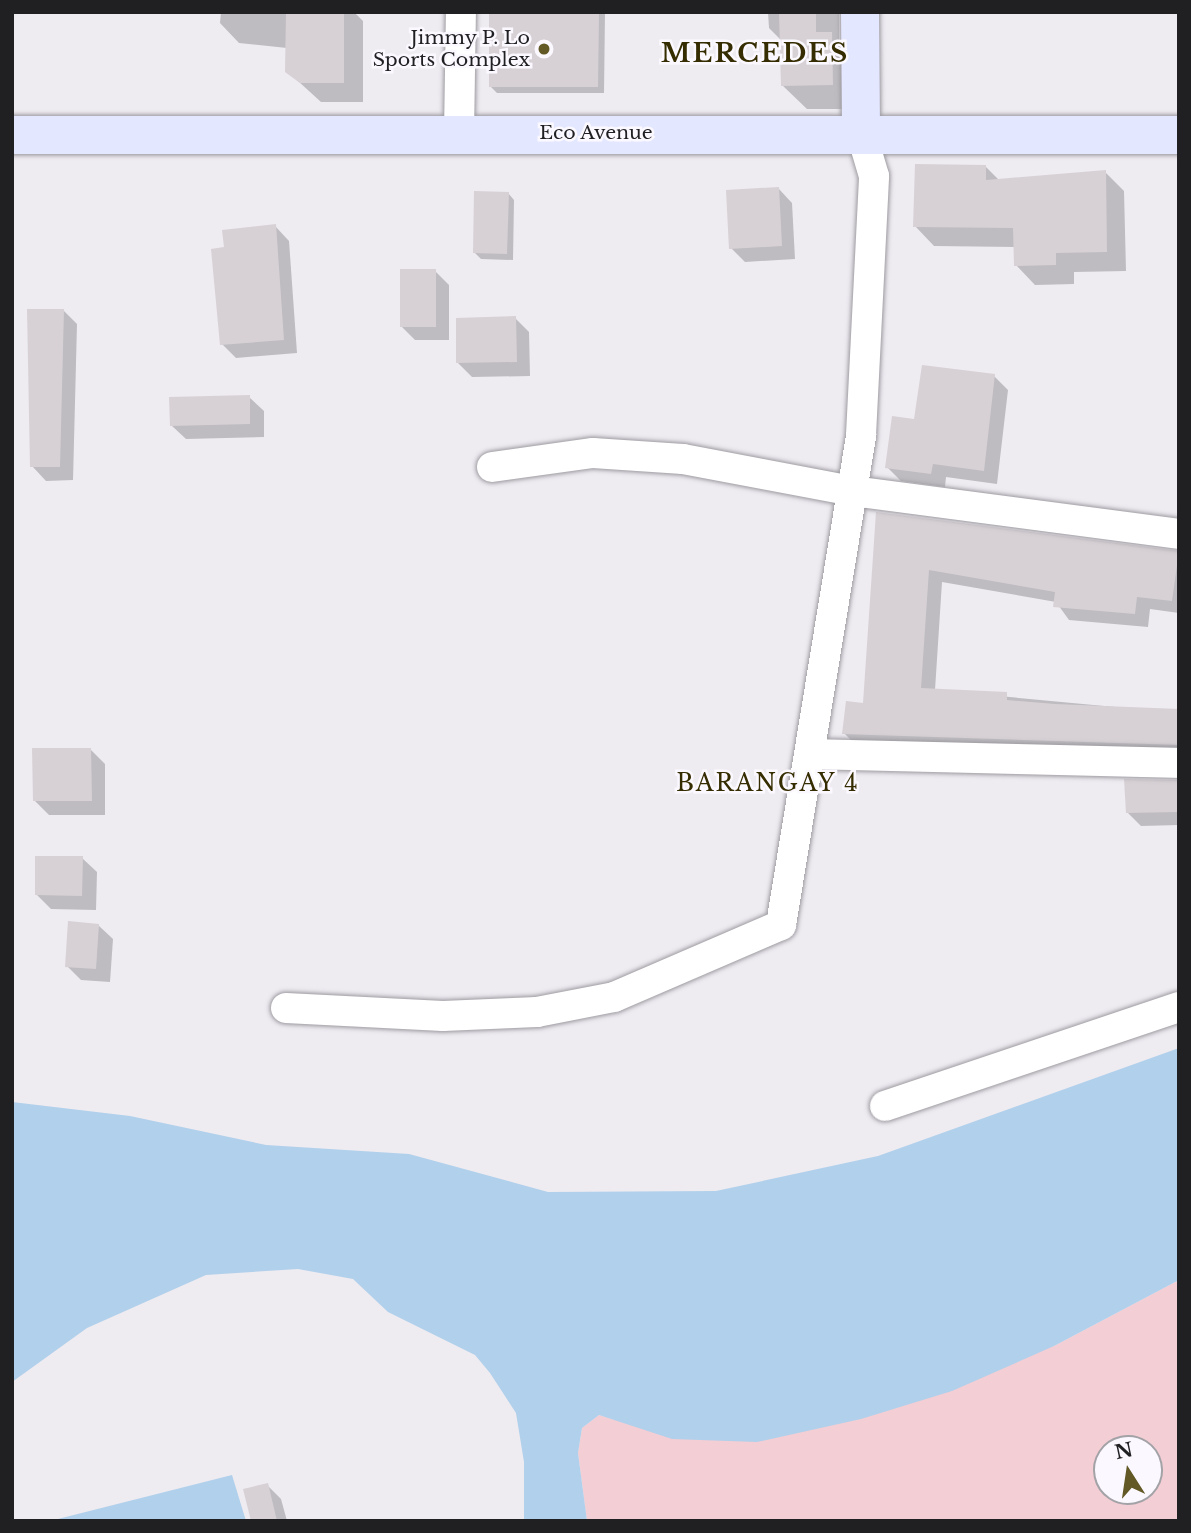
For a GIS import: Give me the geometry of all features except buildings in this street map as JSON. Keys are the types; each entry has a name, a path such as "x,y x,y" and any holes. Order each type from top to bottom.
{"main road":[{"path":"860,12 861,132"},
{"name":"Eco Avenue","path":"12,135 861,132 1179,135"}],"street":[{"path":"459,134 461,12"},
{"path":"286,1007 443,1016 537,1012 614,997 781,925 813,754 853,491 874,258 874,176 861,132"},
{"path":"492,467 593,453 630,455 853,491 1179,534"},
{"path":"813,754 1179,763"},
{"path":"885,1106 1179,1007"}],"shaded area":[{"path":"1179,1280 1179,1521 587,1521 578,1453 582,1428 599,1415 615,1420 1054,1346"}],"water":[{"path":"1179,1048 1179,1280 1054,1346 952,1391 861,1419 757,1442 672,1439 599,1415 582,1428 578,1453 587,1521 524,1521 524,1462 516,1413 490,1373 475,1355 388,1312 353,1279 298,1269 206,1275 87,1328 12,1382 12,1102 130,1116 266,1145 409,1154 548,1192 716,1191 878,1156"},
{"path":"232,1475 246,1521 50,1521"}],"place":[{"name":"Jimmy P. Lo Sports Complex","path":"544,49"}],"district":[{"name":"MERCEDES","path":"755,54"},
{"name":"BARANGAY 4","path":"768,783"}]}
